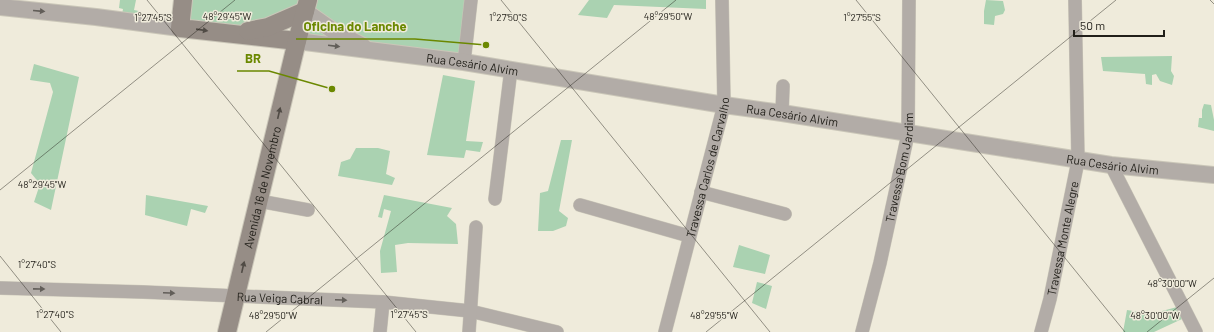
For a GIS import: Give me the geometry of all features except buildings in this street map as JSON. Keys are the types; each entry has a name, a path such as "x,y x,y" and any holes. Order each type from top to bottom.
{"main road":[{"path":"183,0 180,28 296,41"},
{"path":"224,33 248,31 268,27 307,5"},
{"name":"Avenida 16 de Novembro","path":"227,332 296,41 307,5"}],"street":[{"path":"464,62 471,0"},
{"name":"Travessa Carlos de Carvalho","path":"665,332 724,105 722,0"},
{"name":"Travessa Bom Jardim","path":"862,332 880,263 908,134 909,0"},
{"name":"Travessa Monte Alegre","path":"1041,332 1050,299 1078,161 1075,0"},
{"name":"Rua Cesário Alvim","path":"307,5 332,30 372,50"},
{"path":"0,9 180,28"},
{"name":"Rua Cesário Alvim","path":"296,41 511,69 724,105 1078,161 1214,175"},
{"path":"495,199 511,69"},
{"path":"782,113 783,86"},
{"path":"1111,165 1196,332"},
{"path":"701,192 785,214"},
{"path":"258,201 308,210"},
{"path":"580,205 690,236"},
{"path":"469,332 476,227"},
{"name":"Rua Veiga Cabral","path":"0,288 66,289 383,302 470,311 557,332"},
{"path":"380,332 383,302"}],"green space":[{"path":"120,0 136,0 134,10 139,11 137,17 122,14 123,9 119,8"},
{"path":"184,0 303,0 302,6 248,27 181,21"},
{"path":"308,0 469,0 464,62 299,43"},
{"path":"589,0 706,0 706,9 614,5 607,18 578,15"},
{"path":"986,0 1003,1 1005,10 1003,14 995,16 994,25 984,24"},
{"path":"1172,56 1171,71 1174,76 1172,85 1160,81 1156,74 1152,75 1152,85 1146,84 1145,74 1103,71 1101,57"},
{"path":"34,64 79,77 51,210 34,202 40,184 31,173 53,92 50,83 30,80"},
{"path":"443,75 475,81 466,141 483,142 480,152 466,150 464,158 427,155"},
{"path":"1204,104 1211,105 1214,120 1214,131 1198,127 1199,118 1202,118"},
{"path":"561,140 572,140 559,211 568,218 566,226 553,231 538,231 540,193 548,191"},
{"path":"356,148 378,148 390,151 386,174 395,178 392,185 338,176 341,162 350,159"},
{"path":"146,195 208,206 205,213 191,209 187,226 145,215"},
{"path":"384,195 452,208 447,216 456,224 458,244 408,243 395,245 397,272 381,273 380,251 391,211 384,209 382,218 378,217"},
{"path":"739,245 770,255 765,274 733,267"},
{"path":"757,282 772,286 766,309 752,303"},
{"path":"1177,307 1182,319 1154,332 1123,332 1127,310 1151,314"}],"place":[{"name":"Oficina do Lanche","path":"486,45"},
{"name":"BR","path":"332,89"}]}
